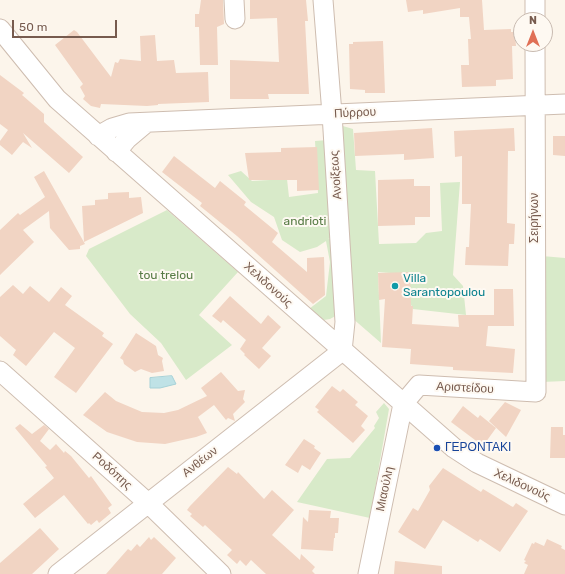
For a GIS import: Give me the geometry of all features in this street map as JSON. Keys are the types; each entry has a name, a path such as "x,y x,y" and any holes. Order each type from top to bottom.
{"street":[{"path":"234,0 235,19"},
{"name":"Ανοίξεως","path":"323,0 332,114 345,322 342,351"},
{"path":"535,0 535,12"},
{"name":"Χελιδονούς","path":"0,29 57,99 454,448 477,463 565,505"},
{"name":"Σειρήνων","path":"535,52 536,392"},
{"name":"Πύρρου","path":"98,136 112,128 146,122 565,104"},
{"path":"116,152 127,139 146,122"},
{"name":"Ανθέων","path":"58,574 342,351"},
{"name":"Ροδόπης","path":"0,371 148,503 221,574"},
{"name":"Αριστείδου","path":"403,404 419,385 536,392"},
{"name":"Μιαούλη","path":"368,574 403,404"}],"green space":[{"path":"336,124 353,129 356,170 375,171 379,244 416,243 426,233 442,231 440,183 460,182 453,275 463,286 466,315 413,309 404,290 414,275 378,272 381,343 351,317"},
{"name":"andrioti","path":"328,140 333,236 328,239 335,237 339,314 330,319 324,320 309,309 326,296 330,262 326,241 317,247 300,252 282,240 274,217 251,202 228,175 241,171 252,181 287,179 289,197 318,193 315,141"},
{"name":"tou trelou","path":"167,210 238,272 199,315 232,345 186,380 161,343 130,314 86,256 89,249"},
{"path":"542,256 565,258 565,381 542,382"},
{"path":"384,403 389,409 370,518 297,502 327,459 350,458 375,428 374,426 379,418 376,412"}],"water":[{"path":"172,376 176,384 160,388 150,388 150,378"}],"building":[{"path":"201,0 223,0 224,24 217,27 218,65 200,65 199,27 195,27 195,14 199,14"},
{"path":"250,0 306,0 308,21 305,21 309,94 268,94 269,99 230,99 230,60 279,62 277,18 250,19"},
{"path":"406,0 482,0 484,30 511,29 511,32 513,32 513,79 496,80 496,86 462,87 461,65 469,65 468,39 471,39 469,17 460,17 460,8 423,14 423,10 408,12"},
{"path":"74,30 111,77 115,62 118,63 120,59 141,61 140,36 155,35 157,61 174,60 176,73 208,72 209,102 158,104 147,106 101,104 100,108 91,106 83,99 85,96 80,87 83,84 55,45"},
{"path":"383,41 385,93 365,93 365,90 350,89 349,44 353,44 353,42"},
{"path":"0,75 24,93 22,95 44,114 44,122 83,157 69,173 23,133 32,148 23,142 12,155 0,145 0,141 8,130 0,124"},
{"path":"432,128 434,158 404,160 404,154 355,156 354,133"},
{"path":"514,128 515,151 508,151 507,223 515,224 514,244 509,244 508,266 465,265 466,247 469,247 471,204 462,204 462,156 455,157 454,131"},
{"path":"553,136 565,136 565,156 553,155"},
{"path":"317,147 319,190 297,191 297,180 249,180 245,153 281,152 281,148"},
{"path":"174,156 215,188 220,181 246,202 244,205 278,233 272,242 307,272 307,258 324,257 325,295 313,304 237,236 200,206 202,203 162,172"},
{"path":"44,171 85,244 80,246 80,249 69,250 50,228 49,211 23,230 34,242 0,275 0,230 18,213 20,215 45,197 34,177"},
{"path":"414,179 414,186 430,186 430,217 415,217 415,225 378,226 378,180"},
{"path":"129,192 129,198 141,197 143,213 84,242 82,206 95,205 95,200 108,199 108,193"},
{"path":"410,272 411,306 413,306 412,324 459,327 458,315 494,315 494,289 513,289 514,326 488,326 486,346 515,349 513,373 453,370 453,367 410,364 411,349 382,347 385,299 379,300 378,273"},
{"path":"13,285 23,294 30,286 49,302 61,287 72,296 65,305 104,333 102,336 113,344 76,393 54,377 75,348 54,332 26,366 13,355 16,350 0,336 0,297"},
{"path":"230,296 261,324 268,315 281,327 262,348 271,356 259,369 244,355 245,354 240,349 246,340 223,320 221,323 212,316"},
{"path":"136,333 156,346 158,355 163,358 162,361 164,371 152,373 141,369 135,372 124,364 123,360 120,358"},
{"path":"221,372 238,391 245,390 243,399 245,402 233,414 235,421 228,418 226,420 214,405 198,417 207,433 196,437 165,444 137,442 107,432 83,415 105,392 116,401 142,412 164,413 178,410 207,396 201,388"},
{"path":"332,386 340,392 343,389 358,402 355,405 368,416 361,426 365,430 353,443 317,412 319,410 315,407"},
{"path":"505,402 521,410 506,437 489,421"},
{"path":"463,406 478,418 480,415 496,428 483,446 451,422"},
{"path":"20,424 32,434 44,425 49,429 40,441 50,450 56,444 64,453 65,451 71,456 89,478 91,476 112,505 108,508 111,513 99,523 97,520 91,525 89,523 88,524 64,495 35,518 23,504 54,478 45,467 47,466 15,428"},
{"path":"551,427 563,427 563,435 565,435 565,458 550,458"},
{"path":"304,439 315,446 314,448 321,453 310,470 302,465 298,473 285,465"},
{"path":"228,467 237,474 238,472 264,499 272,490 294,510 272,535 300,560 301,554 315,567 312,571 315,574 266,574 251,560 246,566 240,560 237,564 227,555 232,550 205,525 203,527 190,516 192,514 187,510 190,506"},
{"path":"443,468 481,492 483,489 513,507 516,503 528,511 500,552 480,539 478,542 443,520 425,549 398,532 413,508 418,511 430,490 429,486"},
{"path":"309,510 331,511 330,518 339,518 338,533 335,533 333,551 301,549 303,517 308,522"},
{"path":"40,528 59,549 32,574 0,574 0,563"},
{"path":"149,537 151,540 154,537 176,558 162,574 106,574 128,549 131,551 137,544 140,547"},
{"path":"547,539 562,546 561,548 565,550 565,574 524,574 528,565 524,563 526,561 524,560 532,543 534,544 535,542 544,546"},
{"path":"395,561 442,566 442,574 394,574"}],"place":[{"name":"Villa Sarantopoulou","path":"395,286"},
{"name":"ΓΕΡΟΝΤΑΚΙ","path":"437,448"}]}
